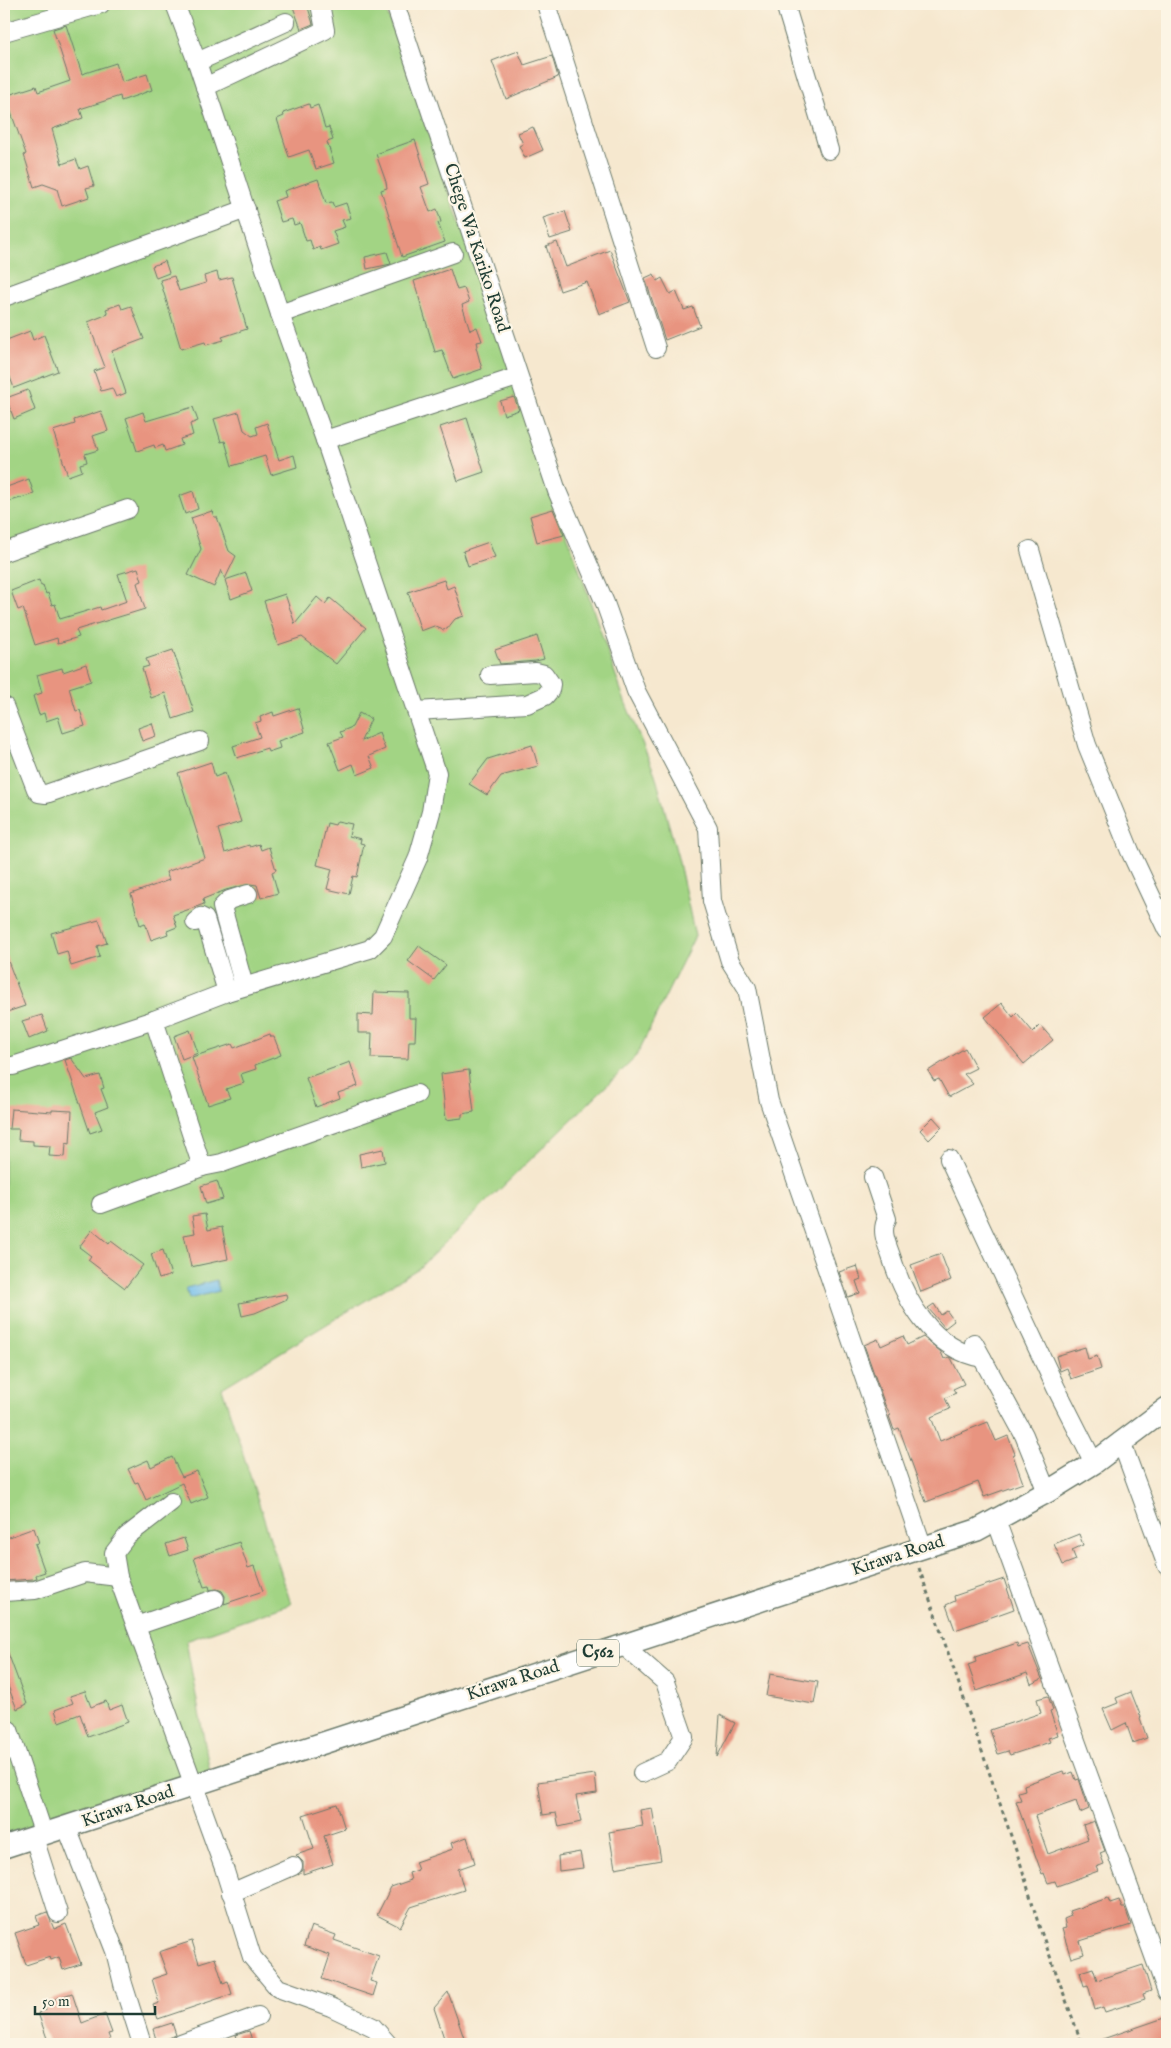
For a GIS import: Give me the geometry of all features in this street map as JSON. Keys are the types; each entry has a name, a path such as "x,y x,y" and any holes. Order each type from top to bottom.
{"main road":[{"name":"Kirawa Road","path":"4,1847 977,1530 1047,1492 1112,1451 1121,1441 1167,1408"}],"street":[{"path":"4,32 101,4"},
{"path":"4,1066 13,1066 154,1020 244,986 370,948 383,936 418,858 431,812 437,773 325,440 280,314 197,62 175,4"},
{"path":"205,87 324,30 320,4"},
{"name":"Chege Wa Kariko Road","path":"395,4 557,491 605,603 636,690 708,828 712,901 730,961 748,988 768,1101 918,1549"},
{"path":"546,4 656,348"},
{"path":"785,4 829,150"},
{"path":"197,62 286,22"},
{"path":"4,297 246,209"},
{"path":"280,314 452,253"},
{"path":"325,440 510,379"},
{"path":"4,552 128,509"},
{"path":"1030,550 1087,745 1130,851 1167,930"},
{"path":"417,711 528,704 545,696 550,690 551,684 544,674 536,672 490,675"},
{"path":"4,706 36,789 40,793 46,794 200,741"},
{"path":"244,986 222,907 229,900 248,894"},
{"path":"195,922 201,917 205,918 227,992"},
{"path":"154,1020 202,1167"},
{"path":"100,1204 202,1167 222,1163 418,1094"},
{"path":"949,1159 1056,1388 1094,1462"},
{"path":"873,1177 887,1219 884,1225 889,1251 915,1311 928,1327 948,1345 969,1355 978,1350 1024,1435 1047,1492"},
{"path":"1121,1441 1167,1566"},
{"path":"171,1502 127,1536 114,1553 118,1577 252,1957 278,1988 331,2007 373,2027 388,2044"},
{"path":"996,1520 1167,1992"},
{"path":"4,1592 35,1590 85,1573 118,1577"},
{"path":"136,1626 215,1599"},
{"path":"623,1645 665,1682 684,1738 668,1761 642,1773"},
{"path":"9,1730 39,1836 58,1913"},
{"path":"67,1828 115,1951 123,1984 142,2044"},
{"path":"231,1893 293,1866"},
{"path":"180,2044 258,2016"}],"path":[{"path":"918,1549 1021,1865 1039,1926 1082,2044"}],"green space":[{"path":"4,4 384,4 624,699 655,774 678,858 695,936 636,1057 419,1268 222,1388 291,1604 186,1641 210,1772 4,1839"}],"water":[{"path":"216,1280 219,1291 189,1299 186,1288"}],"building":[{"path":"292,4 307,4 313,24 301,29"},
{"path":"66,25 82,74 116,63 122,82 147,74 152,90 121,101 120,96 80,109 83,118 52,129 62,164 76,159 80,169 88,166 94,186 86,188 89,197 62,206 57,189 43,184 34,187 24,155 26,154 5,96 36,86 38,92 70,81 53,29"},
{"path":"518,51 524,65 552,56 558,77 506,99 492,61"},
{"path":"309,104 310,108 318,105 325,128 329,127 333,140 327,142 334,163 316,169 309,150 289,157 277,119 284,116 283,113"},
{"path":"533,127 543,150 525,158 519,146 523,144 518,133"},
{"path":"415,140 429,184 421,187 430,212 437,209 441,222 438,223 445,242 402,257 381,190 387,188 376,154"},
{"path":"318,179 326,203 332,202 334,207 346,203 351,218 342,220 345,227 333,231 338,244 321,250 320,247 313,250 310,240 306,241 300,223 294,225 292,219 281,222 274,201 286,197 284,191"},
{"path":"565,211 572,232 550,239 543,218"},
{"path":"557,242 566,267 610,250 630,302 599,314 587,282 560,291 546,246"},
{"path":"387,252 391,264 367,269 365,257"},
{"path":"165,261 169,273 156,278 152,266"},
{"path":"450,269 457,290 464,288 469,302 462,305 470,330 477,327 482,341 477,342 478,346 476,347 482,369 453,379 442,350 435,352 414,281"},
{"path":"217,272 219,280 232,277 247,329 222,337 224,340 206,345 205,342 181,349 160,280 174,276 179,291 206,283 204,276"},
{"path":"654,274 657,281 662,278 670,294 676,291 684,310 693,307 700,326 665,340 645,278"},
{"path":"120,304 122,309 131,306 144,339 112,351 126,393 116,397 112,388 101,391 94,371 105,367 88,322 108,314 106,309"},
{"path":"30,331 33,340 44,335 58,371 14,388 8,372 4,373 4,341"},
{"path":"28,390 35,410 14,419 6,398"},
{"path":"514,397 519,410 504,415 500,401"},
{"path":"193,407 198,421 190,424 193,435 180,439 182,445 165,451 163,445 155,448 154,445 137,451 126,418 143,412 146,421"},
{"path":"101,411 108,431 93,436 98,450 85,454 87,462 80,464 82,471 68,476 53,431 75,424 74,420"},
{"path":"239,412 244,430 252,436 258,434 256,427 267,423 279,460 294,455 297,467 271,475 265,456 232,466 225,441 221,442 214,419"},
{"path":"467,418 484,472 458,481 440,427"},
{"path":"29,479 34,494 4,503 4,488"},
{"path":"193,491 198,509 185,514 179,496"},
{"path":"553,509 564,535 537,542 530,516"},
{"path":"212,511 214,517 217,517 229,551 236,556 225,579 221,570 214,587 188,575 201,549 191,518"},
{"path":"489,542 495,557 468,566 463,551"},
{"path":"138,568 142,581 137,583 145,609 76,630 79,637 58,643 57,638 35,645 23,608 18,610 11,591 39,580 46,594 48,593 52,605 55,604 60,619 100,607 101,610 127,601 118,574"},
{"path":"246,573 252,591 231,599 225,580"},
{"path":"444,580 447,589 454,586 464,616 455,619 447,629 443,630 434,626 421,631 408,592"},
{"path":"285,594 295,624 317,597 325,604 330,598 366,628 336,664 302,637 278,645 264,601"},
{"path":"537,636 544,659 500,664 495,650"},
{"path":"173,650 194,712 173,719 165,693 151,698 142,668 149,666 146,659"},
{"path":"86,664 91,681 69,688 76,711 80,710 85,726 63,733 58,717 46,721 44,713 39,715 33,696 42,693 37,675 62,668 63,672"},
{"path":"298,708 305,732 278,741 280,748 268,752 267,748 237,758 233,746 260,737 255,723 261,721 260,717 273,712 274,716"},
{"path":"359,713 371,719 361,741 379,733 385,749 369,756 374,768 357,775 353,764 340,770 329,742 343,737 340,732 352,727"},
{"path":"152,723 156,736 142,741 138,728"},
{"path":"532,745 538,766 501,776 487,795 469,784 488,759"},
{"path":"211,762 215,777 225,773 241,822 218,829 225,853 249,845 250,847 259,844 261,850 269,847 276,870 272,872 278,893 261,898 257,885 250,884 226,890 203,899 204,904 173,915 177,927 167,931 168,934 151,940 145,923 140,925 131,894 169,880 166,872 205,858 178,773"},
{"path":"337,821 352,824 349,836 361,839 360,843 364,844 357,877 353,876 349,894 327,889 332,869 317,865 327,823 335,825"},
{"path":"99,920 107,943 97,946 100,957 71,966 67,951 57,954 51,933"},
{"path":"419,946 446,965 434,980 408,961"},
{"path":"4,954 25,1006 4,1013"},
{"path":"374,992 409,993 409,1018 416,1018 415,1041 409,1041 408,1059 371,1058 372,1033 358,1033 358,1014 373,1015"},
{"path":"1002,1003 1013,1017 1017,1013 1033,1032 1040,1025 1053,1040 1024,1064 985,1017"},
{"path":"42,1015 48,1031 29,1039 22,1021"},
{"path":"190,1030 198,1053 182,1059 174,1036"},
{"path":"270,1034 271,1037 274,1037 281,1055 255,1065 256,1069 241,1074 244,1083 226,1089 230,1098 208,1105 192,1057 232,1044 234,1048"},
{"path":"965,1048 976,1068 964,1074 973,1084 949,1097 939,1079 934,1081 928,1071"},
{"path":"71,1058 86,1079 100,1075 104,1088 101,1089 108,1107 95,1112 102,1129 90,1133 65,1060"},
{"path":"350,1062 358,1086 338,1093 340,1098 316,1107 306,1078"},
{"path":"469,1070 474,1112 462,1114 462,1118 446,1120 441,1074"},
{"path":"11,1109 52,1112 52,1110 72,1111 70,1144 66,1143 65,1157 49,1156 50,1146 33,1145 33,1141 18,1140 19,1129 9,1129"},
{"path":"933,1117 942,1127 929,1140 920,1130"},
{"path":"383,1149 385,1162 361,1167 359,1154"},
{"path":"217,1181 223,1199 206,1204 201,1186"},
{"path":"205,1214 208,1230 222,1227 228,1259 191,1267 184,1235 195,1233 192,1216"},
{"path":"92,1230 109,1244 111,1241 143,1265 125,1288 88,1260 91,1256 79,1247"},
{"path":"163,1250 171,1275 159,1279 151,1254"},
{"path":"941,1254 951,1280 921,1292 911,1265"},
{"path":"857,1266 861,1279 856,1281 860,1293 848,1297 839,1272"},
{"path":"286,1294 287,1299 255,1313 242,1316 239,1303"},
{"path":"934,1304 941,1315 947,1311 954,1321 945,1328 928,1308"},
{"path":"903,1336 907,1345 923,1337 941,1352 944,1359 951,1358 964,1384 953,1389 956,1393 945,1398 950,1409 931,1417 940,1441 988,1422 996,1441 1008,1436 1023,1483 984,1497 978,1482 926,1502 899,1428 894,1430 889,1416 891,1415 885,1405 864,1345 878,1339 881,1346"},
{"path":"1085,1347 1088,1359 1097,1356 1101,1369 1071,1379 1067,1368 1060,1371 1056,1356"},
{"path":"172,1457 182,1477 197,1471 208,1497 191,1504 182,1483 146,1500 138,1482 135,1483 128,1469 148,1460 151,1467"},
{"path":"34,1528 39,1543 35,1544 45,1572 36,1575 37,1578 33,1579 4,1581 4,1539"},
{"path":"1079,1534 1083,1545 1072,1550 1076,1560 1063,1565 1054,1544"},
{"path":"184,1538 188,1550 170,1556 166,1544"},
{"path":"239,1542 248,1568 254,1566 263,1591 224,1604 225,1596 222,1591 217,1589 210,1590 209,1586 204,1587 194,1558"},
{"path":"1004,1579 1014,1609 955,1630 946,1605 955,1601 954,1596"},
{"path":"1017,1643 1018,1647 1028,1644 1042,1679 1031,1684 1027,1673 977,1691 968,1665 976,1662 975,1657"},
{"path":"5,1645 27,1704 17,1709 4,1676"},
{"path":"770,1674 818,1682 814,1704 766,1696"},
{"path":"85,1691 91,1707 106,1701 109,1710 122,1705 128,1722 88,1737 80,1714 59,1722 55,1710 73,1703 70,1696"},
{"path":"1131,1692 1147,1738 1133,1743 1126,1723 1112,1730 1103,1709 1118,1703 1116,1698"},
{"path":"1048,1696 1053,1710 1050,1711 1058,1735 1048,1738 1050,1742 1010,1755 1008,1751 998,1754 990,1730 1041,1713 1037,1699"},
{"path":"720,1715 735,1723 717,1757"},
{"path":"1063,1771 1065,1775 1073,1772 1076,1780 1079,1779 1089,1809 1080,1813 1076,1801 1035,1816 1048,1854 1088,1839 1083,1825 1094,1821 1105,1851 1100,1853 1104,1864 1096,1867 1098,1871 1057,1886 1055,1881 1048,1883 1044,1873 1042,1874 1016,1801 1021,1800 1018,1792 1025,1790 1024,1785"},
{"path":"595,1774 597,1793 576,1796 581,1822 559,1827 556,1813 543,1815 538,1782"},
{"path":"337,1804 345,1829 324,1836 333,1864 303,1874 303,1862 296,1855 314,1849 303,1815"},
{"path":"652,1808 661,1860 615,1868 609,1832 643,1826 640,1810"},
{"path":"467,1837 475,1863 458,1869 464,1890 411,1907 400,1927 377,1915 391,1887 411,1880 409,1873 418,1870 415,1862 453,1849 451,1843"},
{"path":"580,1852 583,1868 559,1871 558,1856"},
{"path":"1108,1898 1110,1903 1119,1900 1122,1908 1125,1908 1131,1925 1080,1941 1084,1954 1071,1958 1062,1929 1066,1928 1064,1919 1071,1916 1069,1911"},
{"path":"47,1912 54,1929 66,1924 81,1964 63,1970 59,1957 51,1960 50,1957 26,1965 15,1933 39,1925 36,1916"},
{"path":"311,1926 336,1935 334,1940 379,1956 370,1981 377,1983 373,1996 322,1979 330,1955 304,1946"},
{"path":"192,1941 199,1963 215,1958 223,1983 228,1981 232,1994 158,2019 153,2005 159,2003 152,1979 167,1974 159,1952"},
{"path":"1143,1965 1151,1991 1143,1994 1145,1999 1105,2012 1103,2007 1095,2010 1088,1985 1084,1986 1080,1972 1093,1968 1097,1980"},
{"path":"448,1992 465,2041 457,2044 446,2044 434,2008"},
{"path":"72,1993 82,2023 105,2014 112,2033 108,2034 111,2042 103,2044 49,2044 38,2013 46,2010 44,2003"},
{"path":"1164,2018 1167,2028 1167,2044 1094,2044 1094,2042"},
{"path":"172,2023 176,2035 157,2043 153,2029"},
{"path":"249,2031 252,2040 239,2044 236,2035"}]}
